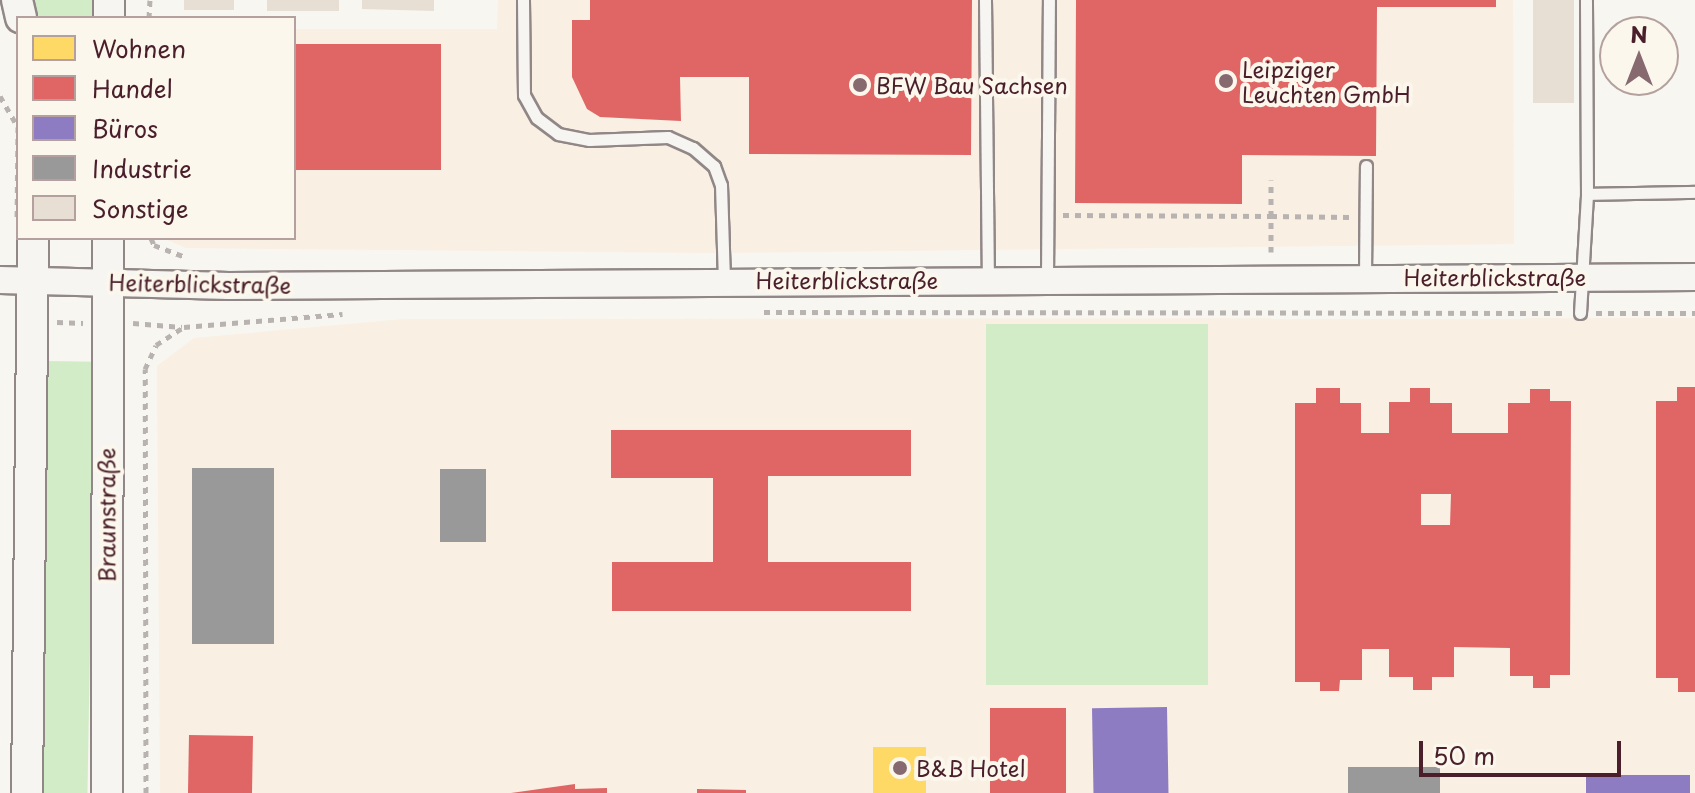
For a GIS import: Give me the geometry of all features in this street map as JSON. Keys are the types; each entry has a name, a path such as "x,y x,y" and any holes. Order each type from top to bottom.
{"main road":[{"path":"27,793 33,240"},
{"name":"Braunstraße","path":"107,793 104,475 108,240"}],"street":[{"name":"Heiterblickstraße","path":"0,280 1695,277"}],"lane":[{"path":"523,0 524,95 537,118 558,134 589,140 668,137 693,148 714,166 721,185 724,280"},
{"path":"985,0 988,280"},
{"path":"1047,279 1049,0"},
{"path":"1580,313 1587,194 1586,0"},
{"path":"1365,277 1366,166"},
{"path":"1587,194 1695,192"}],"path":[{"path":"1271,180 1271,252"},
{"path":"1046,215 1366,217"},
{"path":"752,312 1695,313"},
{"path":"146,793 145,369 156,345 184,327 346,314"}],"shaded area":[{"path":"498,0 1513,0 1514,244 713,253 186,248 168,240 296,240 296,29 497,29"},
{"path":"1695,318 1695,793 160,793 157,366 194,338 404,319"}],"green space":[{"path":"29,0 97,0 97,16 29,16"},
{"path":"986,324 1208,324 1208,685 986,685"},
{"path":"48,361 95,362 87,793 40,793"}],"building: Wohnen":[{"name":"B&B Hotel","path":"873,747 926,747 926,793 873,793"}],"building: Handel":[{"name":"BFW Bau Sachsen","path":"590,0 972,0 971,155 749,154 749,77 680,77 681,121 600,117 587,109 572,77 572,20 590,20"},
{"name":"Leipziger Leuchten GmbH","path":"1076,0 1496,0 1496,7 1377,7 1376,156 1242,155 1242,204 1075,203"},
{"path":"296,44 441,44 441,170 296,170"},
{"path":"1677,387 1695,387 1695,692 1678,692 1678,678 1656,678 1656,401 1677,401"},
{"path":"1316,388 1340,388 1340,403 1361,403 1361,433 1389,433 1389,402 1410,402 1410,388 1430,388 1430,403 1452,403 1452,433 1508,433 1508,403 1530,403 1530,389 1550,389 1550,401 1571,401 1570,675 1550,675 1550,688 1533,688 1533,676 1510,676 1510,648 1454,647 1454,677 1432,677 1432,690 1413,690 1413,677 1389,677 1389,649 1362,649 1362,680 1340,680 1339,691 1320,691 1320,682 1295,682 1295,403 1316,403","holes":["1421,494 1451,494 1450,525 1421,525"]},
{"path":"611,430 911,430 911,476 768,476 768,562 911,562 911,611 612,611 612,562 713,562 713,478 611,478"},
{"path":"990,708 1066,708 1066,793 990,793"},
{"path":"189,735 253,736 252,793 188,793"},
{"path":"575,784 575,789 607,788 607,793 511,793"},
{"path":"697,789 746,790 746,793 697,793"}],"building: Büros":[{"path":"1167,707 1169,793 1093,793 1092,708"},
{"path":"1586,775 1690,775 1690,793 1586,793"}],"building: Industrie":[{"path":"192,468 274,468 274,644 192,644"},
{"path":"440,469 486,469 486,542 440,542"},
{"path":"1348,767 1440,767 1440,793 1348,793"}],"building: Sonstige":[{"path":"184,0 234,0 234,10 184,10"},
{"path":"267,0 339,0 339,11 267,11"},
{"path":"362,0 434,0 434,11 362,9"},
{"path":"1533,0 1574,0 1574,103 1533,103"}],"place":[{"name":"Leipziger Leuchten GmbH","path":"1226,81"},
{"name":"BFW Bau Sachsen","path":"860,85"},
{"name":"B&B Hotel","path":"900,768"}]}
